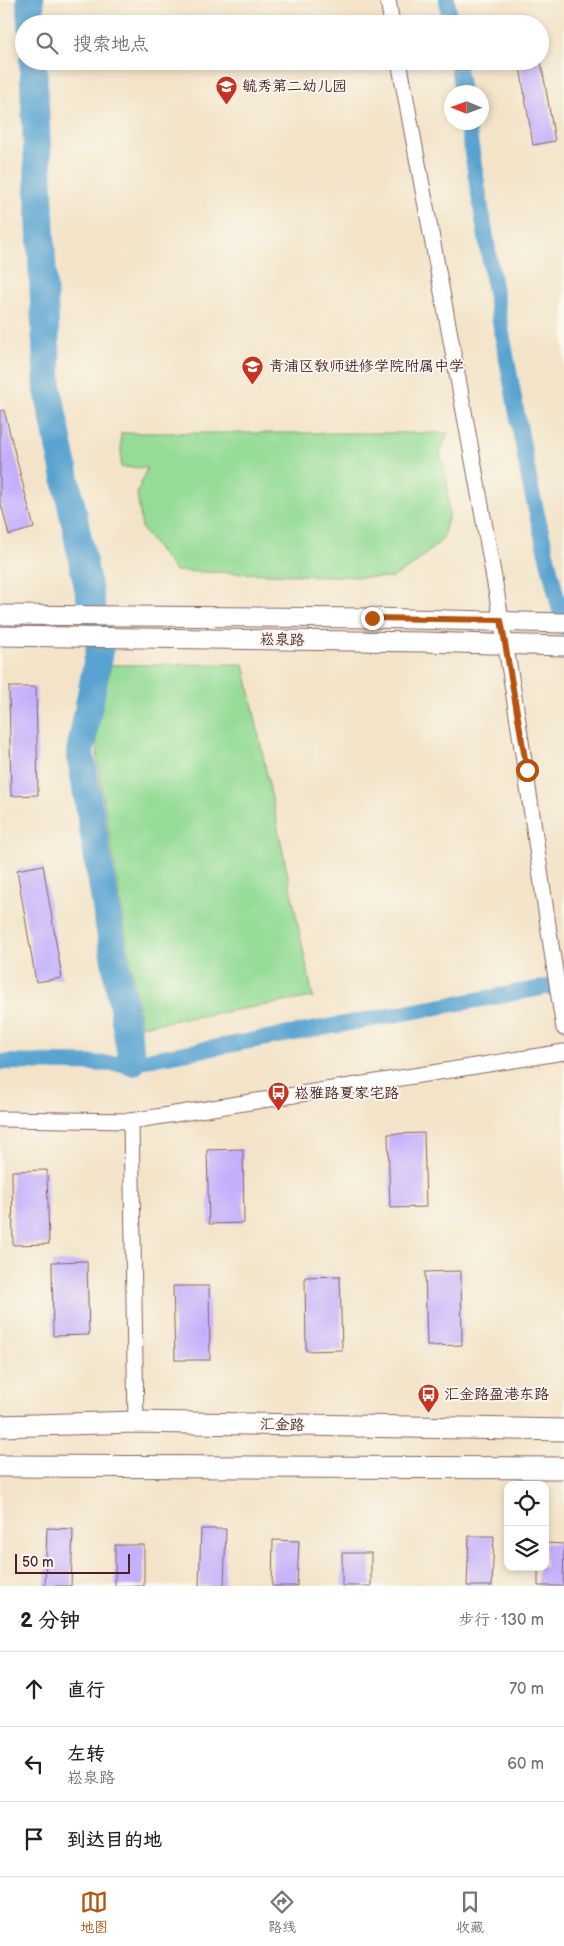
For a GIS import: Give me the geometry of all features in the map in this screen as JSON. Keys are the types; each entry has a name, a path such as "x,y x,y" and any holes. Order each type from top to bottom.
{"main road":[{"name":"汇金路","path":"0,1426 136,1422 564,1430"},
{"path":"0,1466 564,1468"}],"street":[{"path":"388,0 390,15"},
{"path":"401,70 506,645 527,770 563,1025"},
{"name":"崧泉路","path":"0,614 556,622"},
{"name":"崧泉路","path":"0,636 559,646"},
{"path":"0,1120 131,1121 564,1052"},
{"path":"131,1121 136,1422"}],"green space":[{"path":"121,433 448,433 440,454 447,482 449,515 442,540 413,565 392,578 175,571 142,529 137,493 147,468 121,467"},
{"path":"244,664 313,997 141,1026 98,767 96,730 111,665"}],"building":[{"path":"520,70 543,70 555,141 533,145"},
{"path":"4,410 34,528 9,535 0,500 0,411"},
{"path":"9,687 36,687 38,795 11,796"},
{"path":"43,865 62,978 36,982 17,870"},
{"path":"424,1133 426,1207 390,1208 388,1134"},
{"path":"243,1149 244,1223 209,1224 207,1150"},
{"path":"47,1170 49,1244 13,1245 12,1171"},
{"path":"87,1261 89,1335 53,1336 52,1262"},
{"path":"461,1271 462,1345 427,1346 425,1272"},
{"path":"340,1276 342,1350 306,1351 305,1277"},
{"path":"173,1286 209,1286 210,1360 175,1360"},
{"path":"47,1528 73,1529 71,1586 45,1586"},
{"path":"201,1529 226,1529 224,1586 199,1586"},
{"path":"469,1536 494,1536 492,1586 467,1586"},
{"path":"273,1540 299,1541 297,1586 272,1586"},
{"path":"549,1543 564,1544 563,1586 538,1586 538,1571 549,1571"},
{"path":"115,1545 144,1545 144,1586 115,1586"},
{"path":"342,1553 371,1553 371,1586 342,1586"}],"waterway":[{"path":"30,0 31,15"},
{"path":"447,0 449,15"},
{"path":"33,70 48,390 100,647 80,752 132,1062"},
{"path":"458,70 461,85"},
{"path":"468,130 499,317 531,489 564,628"},
{"path":"0,1062 124,1064 564,984"}],"place":[{"name":"毓秀第二幼儿园","path":"226,105"},
{"name":"青浦区教师进修学院附属中学","path":"253,385"},
{"name":"崧雅路夏家宅路","path":"278,1112"},
{"name":"汇金路盈港东路","path":"428,1413"}],"route":[{"path":"372,618 501,620 527,770"}]}
